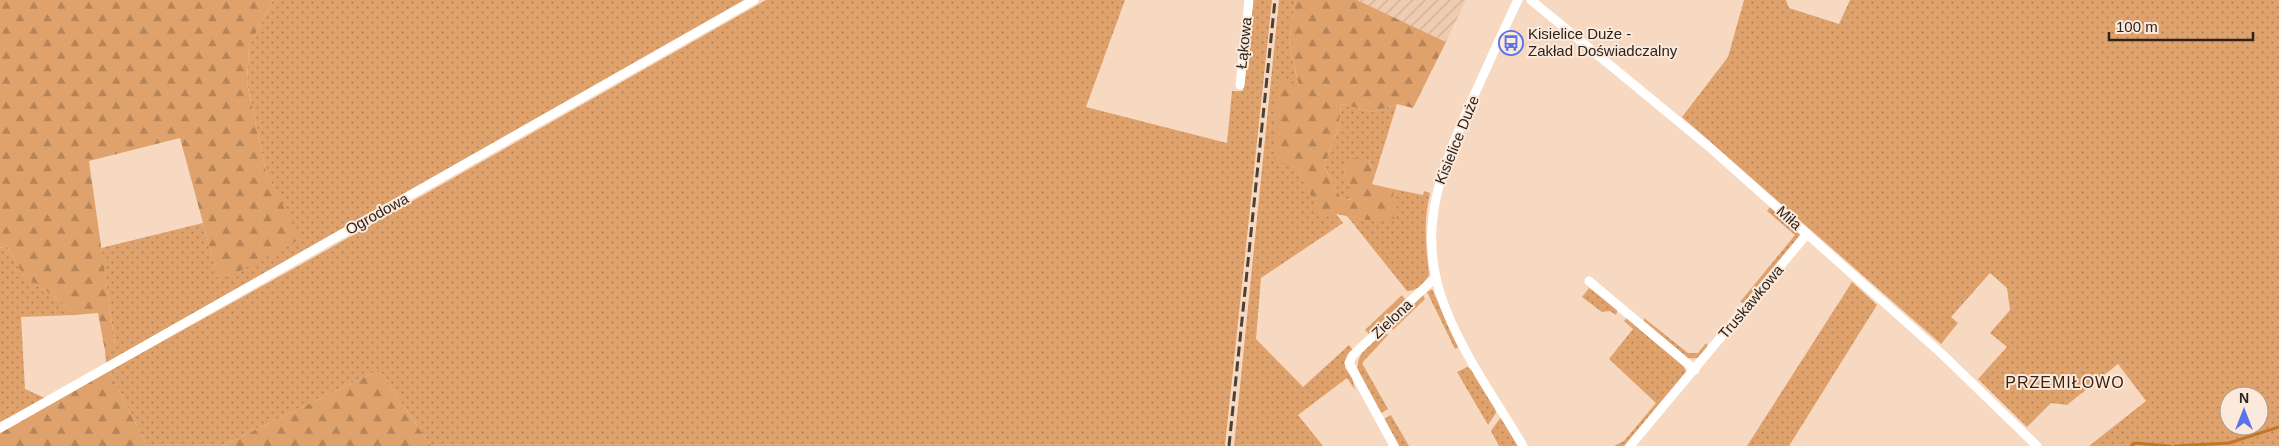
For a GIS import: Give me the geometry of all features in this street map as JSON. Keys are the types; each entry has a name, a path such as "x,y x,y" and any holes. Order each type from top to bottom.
{"street":[{"name":"Ogrodowa","path":"0,428 754,0"},
{"name":"Łąkowa","path":"1240,86 1248,0"},
{"name":"Kisielice Duże","path":"1518,0 1450,149 1434,203 1432,226 1436,277 1445,306 1458,334 1523,446"},
{"name":"Miła","path":"1531,0 1707,145 1942,354 2037,446"},
{"name":"Truskawkowa","path":"1630,446 1807,234"},
{"name":"Zielona","path":"1394,446 1349,363 1354,355 1436,277"},
{"path":"1589,282 1695,370"}],"shaded area":[{"path":"1357,0 1466,0 1446,42"}],"green space":[{"path":"0,0 273,0 249,46 247,83 266,172 300,239 219,282 180,138 89,161 115,345 105,351 98,313 75,315 56,298 23,275 7,246 0,248"},
{"path":"273,0 744,0 106,363 105,351 115,344 101,248 203,223 219,281 299,239 266,172 247,83 249,46"},
{"path":"766,0 1125,0 1086,107 1227,143 1232,91 1243,91 1253,0 1272,0 1225,446 431,446 379,370 222,446 147,446 109,371 309,260"},
{"path":"1279,0 1296,0 1289,42 1299,88 1278,80 1298,170 1322,217 1336,214 1343,223 1261,278 1256,339 1303,387 1349,345 1353,350 1347,355 1345,368 1352,378 1355,390 1347,378 1298,415 1323,446 1234,446"},
{"path":"1296,0 1357,0 1446,42 1413,108 1397,104 1373,112 1341,104 1339,126 1324,166 1341,198 1352,200 1344,167 1346,160 1361,157 1368,160 1375,175 1372,184 1393,189 1394,219 1367,220 1336,214 1322,218 1298,170 1274,160 1278,79 1299,87 1289,42"},
{"path":"1744,0 1786,0 1789,8 1839,24 1850,0 2279,0 2279,446 2089,446 2146,401 2118,364 2067,405 2051,403 2027,427 1978,379 2007,347 1990,333 2010,310 2007,288 1990,273 1951,317 1958,323 1941,344 1682,117 1728,57"},
{"path":"1341,104 1373,112 1397,104 1375,175 1368,160 1344,167 1353,200 1341,198 1324,166 1339,126"},
{"path":"1393,189 1423,195 1424,191 1430,193 1426,224 1429,275 1420,286 1411,291 1407,291 1347,216 1367,220 1393,200"},
{"path":"1770,207 1800,235 1745,303 1740,302 1795,235 1767,211"},
{"path":"7,246 23,275 56,298 75,315 21,317 25,389 45,398 0,422 0,248"},
{"path":"1852,282 1877,305 1789,446 1747,446"},
{"path":"1589,288 1618,309 1616,315 1610,311 1602,312 1582,297"},
{"path":"1432,289 1458,347 1455,349 1427,292"},
{"path":"1402,295 1406,301 1369,334 1365,330"},
{"path":"1423,295 1425,299 1393,330 1390,326"},
{"path":"1627,318 1683,364 1686,372 1684,377 1630,442 1623,446 1614,446 1624,441 1656,403 1609,359 1633,329 1624,321"},
{"path":"1644,318 1688,353 1698,353 1706,343 1709,348 1697,358 1688,358 1644,321"},
{"path":"1385,330 1388,335 1362,363 1388,409 1381,413 1358,371 1358,365 1365,348"},
{"path":"1467,367 1472,370 1495,408 1496,413 1488,425 1457,372"},
{"path":"379,370 431,446 222,446"},
{"path":"109,371 147,446 0,446 0,433"},
{"path":"1391,415 1409,446 1399,446 1384,419"},
{"path":"1500,418 1518,446 1499,446 1491,431"}],"waterway":[{"path":"2175,446 2229,443 2279,427"},
{"path":"2131,446 2135,443 2170,446"}],"railway":[{"path":"1229,446 1275,0"}],"place":[{"name":"Kisielice Duże - Zakład Doświadczalny","path":"1511,43"}],"district":[{"name":"PRZEMIŁOWO","path":"2065,382"}]}
